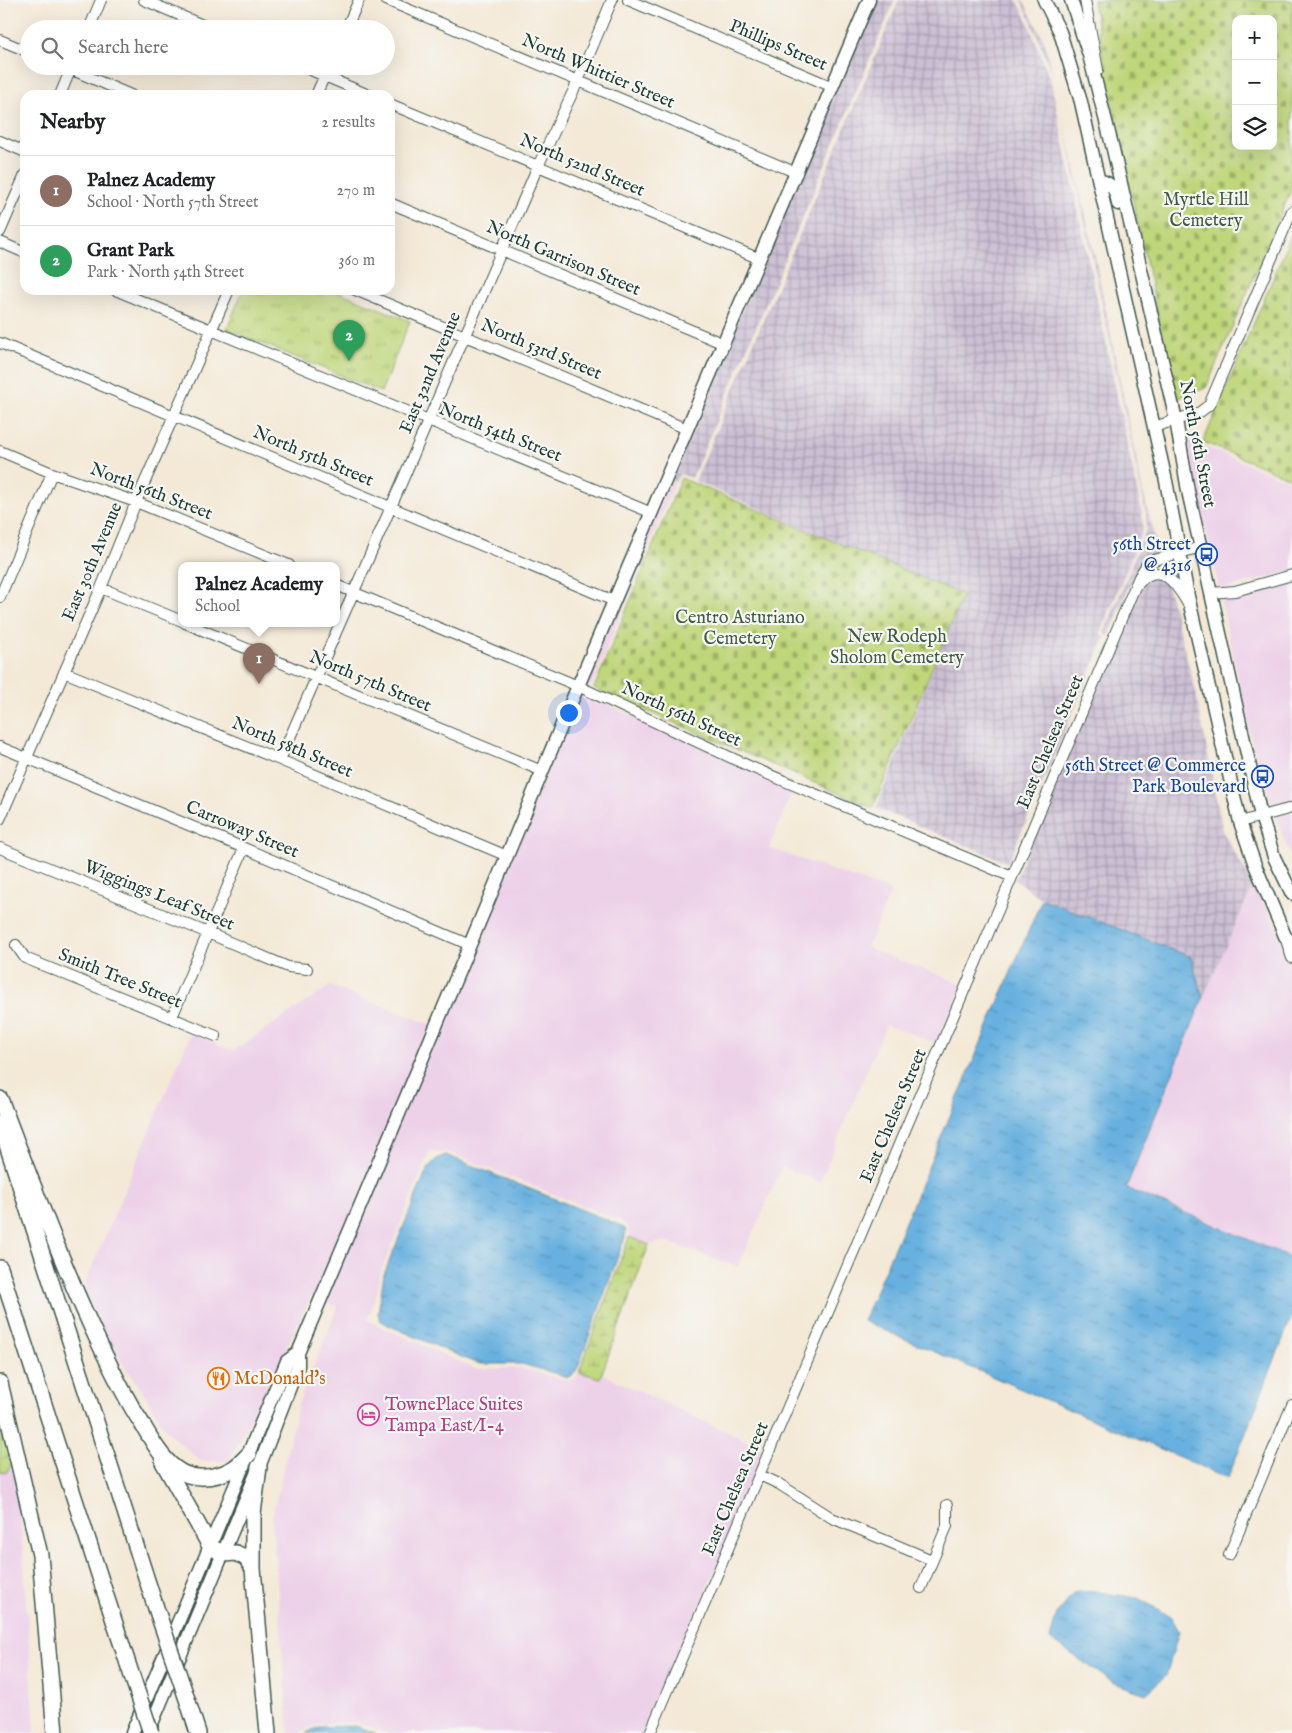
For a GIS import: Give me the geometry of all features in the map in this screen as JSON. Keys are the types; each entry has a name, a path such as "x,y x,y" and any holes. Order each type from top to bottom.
{"highway":[{"path":"0,1099 83,1310 130,1404 216,1550 236,1553 246,1558 253,1569"},
{"path":"0,1123 198,1733"},
{"path":"0,1268 150,1733"},
{"path":"0,1383 40,1555 55,1733"},
{"path":"130,1404 157,1448 174,1468 191,1476 219,1475 234,1468 249,1454"},
{"path":"259,1467 253,1513 253,1569 268,1733"}],"main road":[{"path":"132,1733 216,1550 259,1467 298,1366 298,1353 869,0"},
{"path":"1044,0 1060,32 1080,102 1099,180 1154,427 1191,608 1240,822 1255,865 1289,940"},
{"name":"North 56th Street","path":"1070,0 1089,55 1146,288 1176,420 1188,491 1261,816 1274,857 1292,894"},
{"path":"1099,180 1106,182 1115,190 1134,273 1140,284 1146,288"},
{"path":"150,1733 249,1454 287,1361 298,1353"}],"street":[{"path":"93,20 101,0"},
{"path":"144,0 191,20"},
{"path":"350,20 359,0"},
{"name":"North Whittier Street","path":"386,0 797,173"},
{"name":"East 32nd Avenue","path":"340,623 612,0"},
{"name":"Phillips Street","path":"628,0 833,87"},
{"path":"1086,0 1112,144"},
{"path":"0,40 20,48"},
{"path":"62,90 66,75"},
{"path":"87,75 120,90"},
{"path":"318,90 325,76 357,90"},
{"name":"North 52nd Street","path":"395,106 760,259"},
{"path":"0,141 20,150"},
{"path":"0,232 20,186"},
{"name":"North Garrison Street","path":"395,206 724,344"},
{"path":"1154,427 1200,412 1209,405 1292,212"},
{"path":"0,242 20,251"},
{"name":"North 54th Street","path":"127,295 652,513"},
{"name":"East 30th Avenue","path":"0,819 227,295"},
{"name":"North 53rd Street","path":"367,295 688,429"},
{"name":"North 55th Street","path":"0,343 614,601"},
{"name":"North 56th Street","path":"0,451 52,473 136,502 282,562"},
{"path":"0,597 52,473"},
{"name":"East Chelsea Street","path":"650,1733 1134,588 1147,564 1151,561 1201,547"},
{"path":"1134,588 1148,575 1160,573 1165,575 1178,588 1191,608"},
{"path":"1211,593 1235,591 1292,575"},
{"name":"North 56th Street","path":"340,587 578,686 751,767 1012,876"},
{"path":"101,588 178,619"},
{"name":"North 57th Street","path":"195,627 542,771"},
{"name":"East 32nd Avenue","path":"280,760 338,627"},
{"name":"North 58th Street","path":"64,672 280,760 507,856"},
{"name":"Carroway Street","path":"0,747 244,848 470,945"},
{"path":"1240,822 1292,808"},
{"name":"Wiggings Leaf Street","path":"0,848 288,967 307,969"},
{"path":"172,1017 244,848"},
{"path":"1289,940 1292,958"},
{"name":"Smith Tree Street","path":"16,945 25,958 216,1036"},
{"path":"1229,1556 1292,1405"},
{"path":"760,1475 779,1484 832,1518 932,1560"},
{"path":"921,1588 947,1526 947,1505"}],"shaded area":[{"path":"874,0 895,0 692,478 680,474 675,482 670,480"},
{"path":"899,0 1017,0 1027,19 1051,82 1142,514 1143,529 1100,635 1105,637 1008,863 876,808 962,597 695,481"},
{"path":"1021,0 1023,0 1044,40 1053,76 1030,18"},
{"path":"1062,113 1093,247 1143,493 1159,554 1128,588 1109,636 1104,633 1146,530 1146,514"},
{"path":"1186,439 1292,482 1292,571 1233,587 1219,588"},
{"path":"670,480 675,482 591,688 583,684"},
{"path":"1155,577 1166,580 1196,693 1223,832 1253,885 1203,998 1191,957 1042,899 1015,880 1138,591 1147,580"},
{"path":"1292,579 1292,803 1273,808 1258,766 1220,596"},
{"path":"580,692 793,789 769,848 891,891 867,948 962,984 937,1043 886,1025 820,1182 782,1167 738,1267 665,1241 649,1245 629,1237 629,1229 623,1222 448,1152 438,1153 430,1150 381,1272 378,1290 367,1320 476,1369 520,1368 567,1380 575,1379 579,1372 599,1378 602,1374 766,1450 645,1733 383,1733 355,1722 317,1724 300,1733 289,1733 272,1518 298,1404 338,1307 324,1301"},
{"path":"1292,812 1292,861 1276,816"},
{"path":"1253,885 1275,924 1292,973 1292,1258 1126,1188 1203,998"},
{"path":"330,986 432,1025 316,1298 311,1296 263,1396 229,1461 201,1461 163,1426 142,1390 109,1345 85,1302 82,1291 191,1033 233,1051"},
{"path":"13,1462 18,1480 35,1733 0,1733 0,1471 6,1473"}],"green space":[{"name":"Myrtle Hill Cemetery","path":"1093,0 1292,0 1292,188 1206,388 1176,399 1108,87"},
{"path":"1292,234 1292,479 1203,442"},
{"path":"241,295 346,295 410,321 381,392 227,329"},
{"name":"Centro Asturiano Cemetery","path":"681,478 963,595 873,808 594,688"},
{"path":"629,1237 649,1245 600,1378 579,1372"},
{"path":"0,1406 13,1462 6,1473 0,1471"}],"water":[{"path":"1042,899 1191,957 1203,998 1126,1188 1292,1258 1292,1316 1228,1478 863,1321"},
{"path":"446,1155 622,1226 626,1230 578,1367 573,1375 568,1377 522,1364 481,1364 473,1362 380,1320 378,1313 384,1274 425,1174 434,1162"},
{"path":"1075,1591 1099,1592 1138,1598 1171,1617 1179,1631 1166,1676 1146,1694 1114,1683 1050,1639 1057,1613"},
{"path":"355,1726 376,1733 306,1733 319,1727"}],"place":[{"name":"Grant Park","path":"349,361"},
{"name":"56th Street @ 4316","path":"1207,555"},
{"name":"Palnez Academy","path":"259,684"},
{"name":"56th Street @ Commerce Park Boulevard","path":"1262,776"},
{"name":"McDonald's","path":"218,1379"},
{"name":"TownePlace Suites Tampa East/I-4","path":"369,1415"}],"park label":[{"name":"New Rodeph Sholom Cemetery","path":"897,648"}]}
